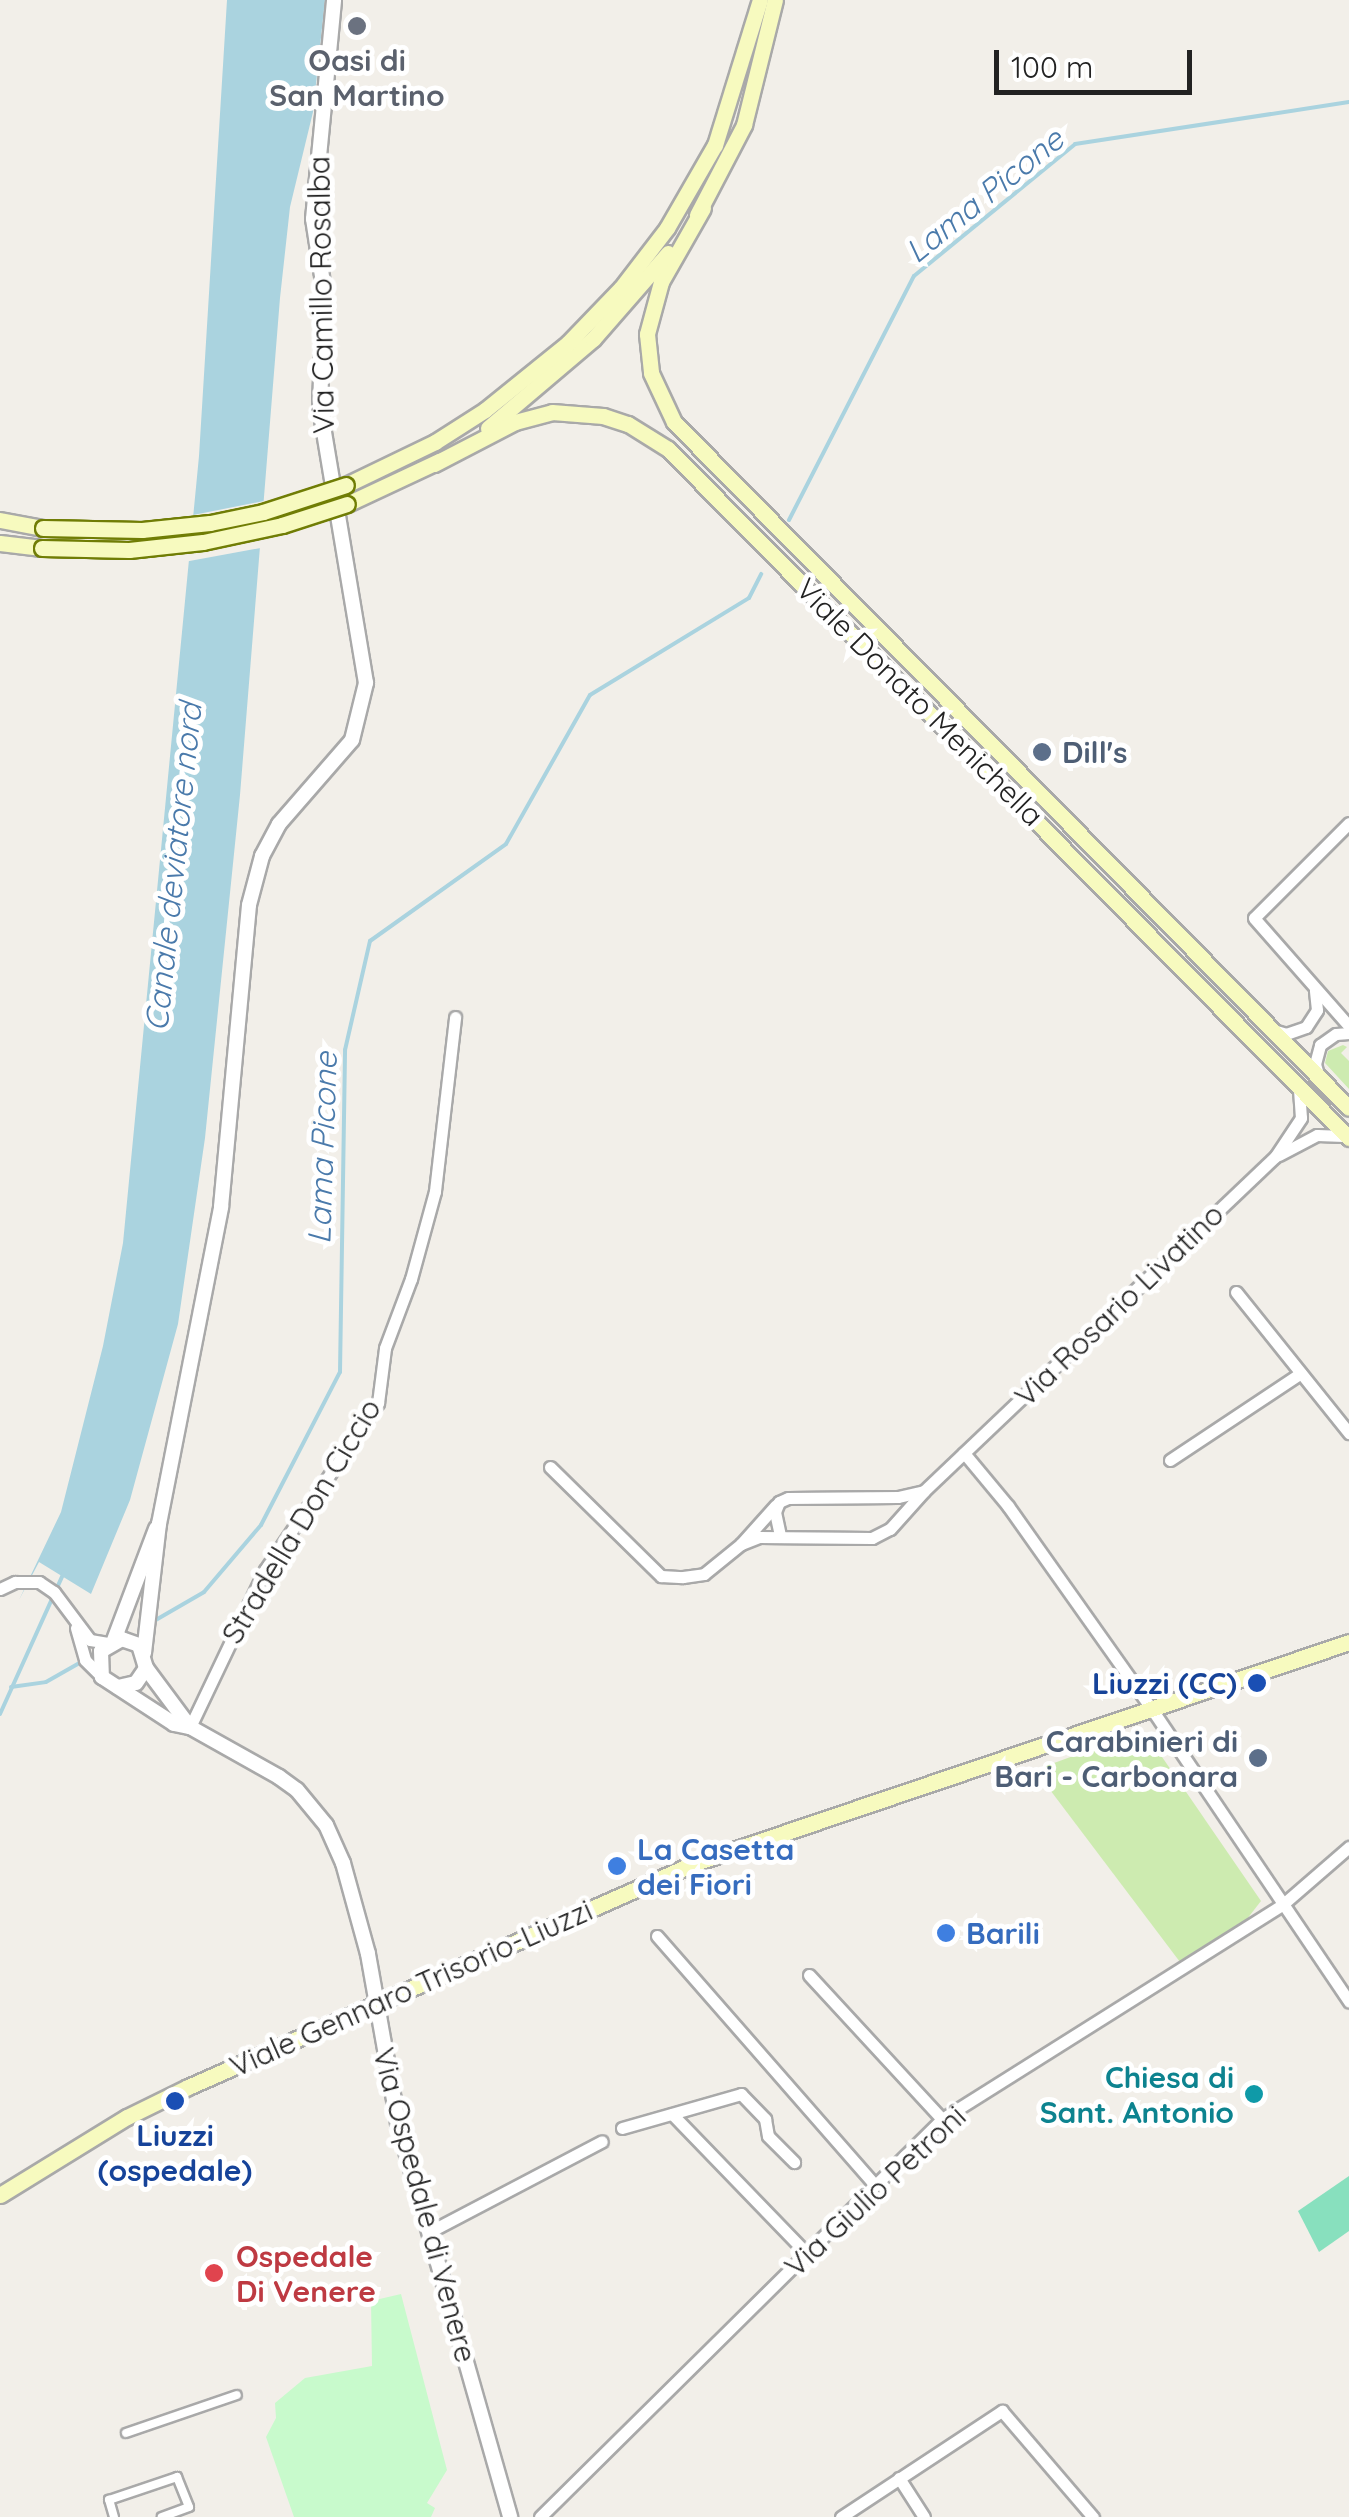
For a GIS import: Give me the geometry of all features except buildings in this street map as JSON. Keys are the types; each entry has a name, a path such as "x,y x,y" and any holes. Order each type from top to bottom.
{"main road":[{"path":"0,543 129,550 239,536 346,494 449,434 554,356 622,288 667,228 696,180 726,114 760,0"},
{"path":"0,520 43,528 177,527 263,512 328,494 377,492 434,464 488,428 593,339 703,208 748,110 771,25 772,0"},
{"name":"Viale Donato Menichella","path":"703,208 661,282 648,334 648,358 658,394 684,436 1349,1108"},
{"name":"Viale Donato Menichella","path":"434,464 515,422 552,412 604,416 628,424 668,450 1349,1137"},
{"path":"239,536 298,512 328,494"},
{"name":"Viale Gennaro Trisorio-Liuzzi","path":"0,2195 128,2117 695,1863 1349,1642"}],"street":[{"name":"Via Camillo Rosalba","path":"159,1524 220,1207 249,905 262,856 279,824 352,740 366,682 320,408 324,289 313,218 334,0"},
{"path":"1349,823 1254,918 1349,1026"},
{"path":"1268,1026 1286,1034 1306,1027 1316,1010 1314,990"},
{"name":"Stradella Don Ciccio","path":"190,1727 265,1570 378,1403 385,1348 411,1279 435,1191 455,1017"},
{"path":"1323,1082 1315,1064 1320,1045 1336,1034 1349,1033"},
{"path":"1275,1158 1301,1118 1304,1106 1298,1086"},
{"path":"1275,1158 1317,1135 1349,1137"},
{"name":"Via Rosario Livatino","path":"550,1467 661,1576 704,1574 741,1544 780,1535 872,1538 890,1530 924,1491 1275,1158"},
{"path":"1236,1292 1349,1433"},
{"path":"1170,1460 1302,1373"},
{"path":"964,1453 1008,1506 1152,1708 1349,2002"},
{"path":"741,1544 778,1502 788,1498 898,1498 924,1491"},
{"path":"778,1502 775,1512 780,1535"},
{"path":"102,1677 98,1660 111,1642 159,1524"},
{"path":"0,1589 15,1582 39,1582 54,1592 76,1628 85,1660 118,1687 136,1683 145,1660 159,1524"},
{"path":"76,1628 90,1640 131,1640 145,1660"},
{"name":"Via Ospedale di Venere","path":"145,1660 190,1727"},
{"name":"Via Ospedale di Venere","path":"118,1687 174,1724 190,1727 278,1776 297,1790 326,1825 343,1863 368,1954 398,2122 510,2517"},
{"name":"Via Giulio Petroni","path":"540,2517 942,2119 1282,1905 1349,1847"},
{"path":"657,1936 876,2184"},
{"path":"809,1975 942,2119"},
{"path":"622,2128 741,2094 765,2119 768,2136 794,2162"},
{"path":"672,2114 806,2254"},
{"path":"429,2232 602,2141"},
{"path":"126,2433 237,2395"},
{"path":"841,2517 1002,2411 1093,2517"},
{"path":"114,2517 109,2500 177,2477 189,2508 162,2517"},
{"path":"899,2478 924,2517"}],"green space":[{"path":"1347,1047 1341,1053 1349,1061 1349,1089 1325,1063 1328,1051"},
{"path":"1136,1733 1149,1738 1261,1901 1247,1919 1180,1962 1035,1770"},
{"path":"1349,2176 1349,2231 1319,2252 1298,2211"},
{"path":"401,2294 447,2470 427,2503 435,2508 431,2517 294,2517 266,2437 276,2418 275,2403 305,2378 372,2366 371,2301"}],"water":[{"path":"227,0 325,0 313,112 290,207 280,298 240,795 205,1138 178,1324 130,1500 91,1594 39,1562 19,1600 61,1512 103,1346 123,1243 199,456"}],"pier":[{"path":"269,500 266,547 184,562 188,516"}],"waterway":[{"name":"Lama Picone","path":"789,520 914,276 1075,144 1349,102"},
{"name":"Lama Picone","path":"154,1621 204,1592 261,1525 340,1372 345,1050 370,941 506,844 590,695 749,598 761,574"},
{"name":"Canale deviatore nord","path":"0,1714 64,1572"},
{"name":"Lama Picone","path":"11,1687 46,1682 81,1662"}],"place":[{"name":"Oasi di San Martino","path":"357,26"},
{"name":"Dill's","path":"1042,752"},
{"name":"Liuzzi (CC)","path":"1257,1683"},
{"name":"Carabinieri di Bari - Carbonara","path":"1258,1758"},
{"name":"La Casetta dei Fiori","path":"617,1866"},
{"name":"Barili","path":"946,1933"},
{"name":"Chiesa di Sant. Antonio","path":"1254,2094"},
{"name":"Liuzzi (ospedale)","path":"175,2101"},
{"name":"Ospedale Di Venere","path":"214,2273"}]}
